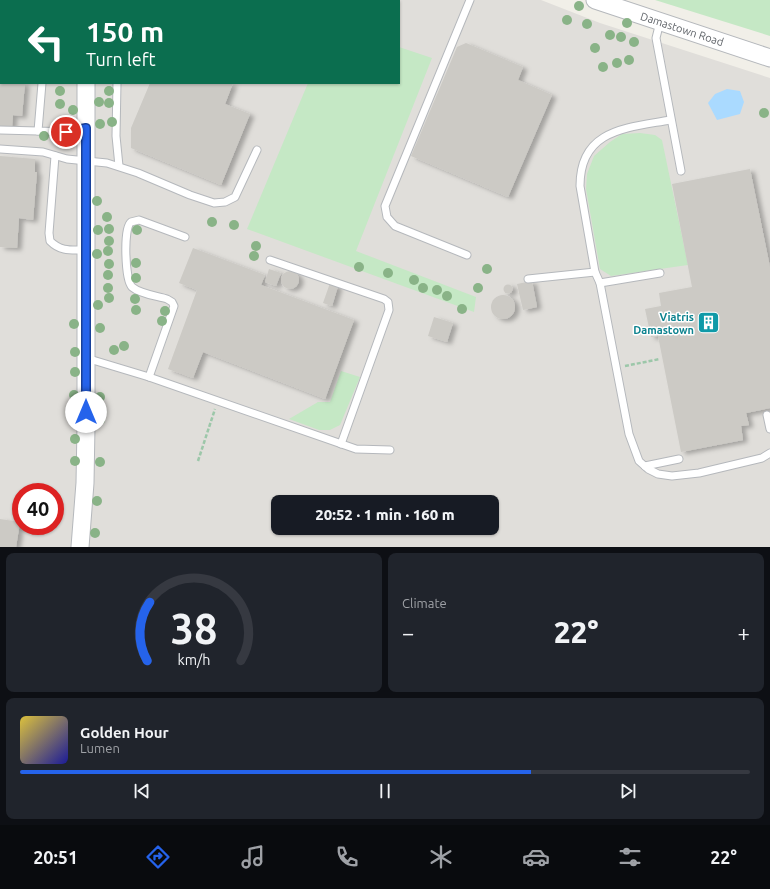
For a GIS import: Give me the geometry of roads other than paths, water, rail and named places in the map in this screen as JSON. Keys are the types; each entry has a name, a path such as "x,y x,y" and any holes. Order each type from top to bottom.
{"street":[{"name":"Damastown Road","path":"595,0 770,58"},
{"path":"80,547 85,483 86,84"}],"lane":[{"path":"467,255 396,226 387,217 385,206 470,0"},
{"path":"660,22 656,38 670,120 681,171"},
{"path":"38,131 42,84"},
{"path":"117,84 116,136 119,166"},
{"path":"670,120 622,128 612,132 597,142 586,156 581,171 580,186 595,272 600,283 629,434 639,461 658,474 672,476 692,474 762,458 770,453"},
{"path":"0,130 66,132 86,128"},
{"path":"0,149 43,152 67,159 86,159 119,166 190,195 214,203 225,202 235,197 257,150"},
{"path":"55,156 49,233 50,241 58,249 86,250"},
{"path":"149,377 174,306 172,302 167,299 135,289 129,283 127,270 127,228 131,222 139,220 185,237"},
{"path":"270,260 384,299 388,302 389,310 341,444"},
{"path":"528,279 595,272"},
{"path":"600,283 660,273"},
{"path":"86,358 149,377 356,449 390,450"},
{"path":"767,415 770,429"},
{"path":"645,466 680,459"}],"water":[{"path":"727,89 740,91 744,102 740,114 717,120 708,103 715,94"}],"place":[{"name":"Viatris Damastown","path":"709,323"}]}
